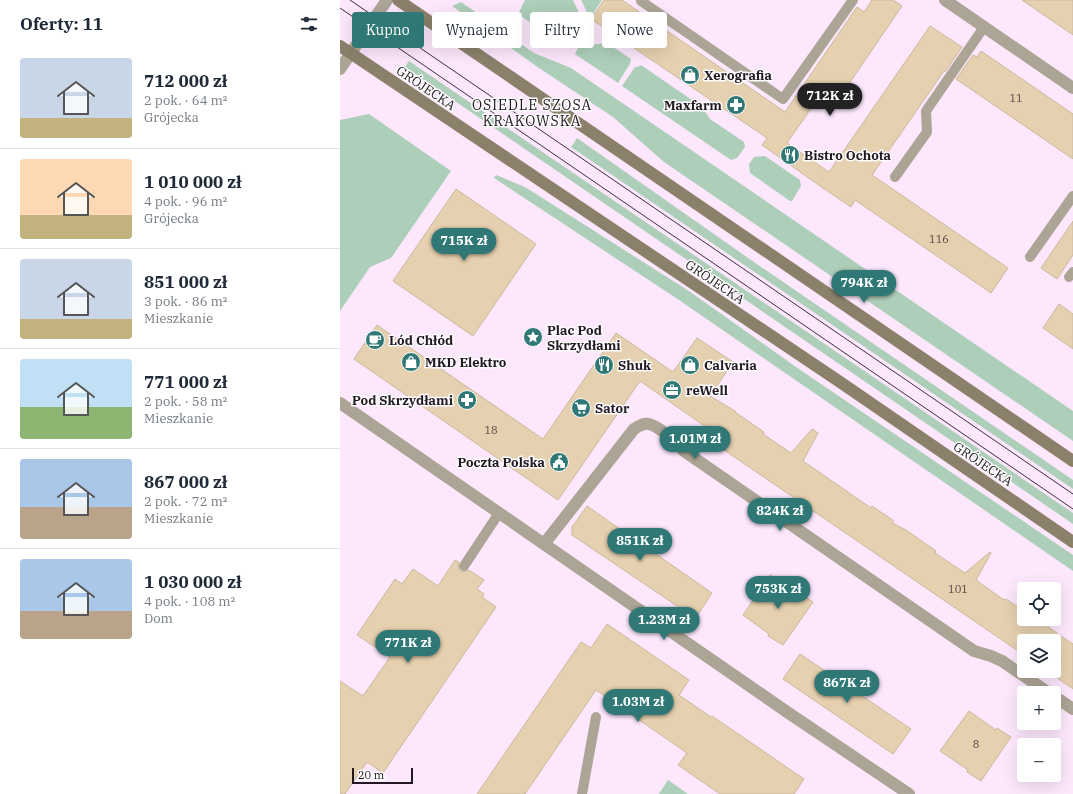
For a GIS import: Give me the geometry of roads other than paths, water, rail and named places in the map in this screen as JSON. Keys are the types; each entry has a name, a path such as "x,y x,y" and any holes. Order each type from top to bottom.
{"main road":[{"path":"398,0 1073,461"},
{"name":"GRÓJECKA","path":"340,46 840,382 1073,542"}],"street":[{"path":"340,69 387,0"},
{"path":"945,0 1073,88"},
{"path":"340,403 909,794"},
{"path":"544,544 634,429 641,424 649,424 672,439 684,452 974,651 1002,661 1039,686"},
{"path":"1061,701 1073,709"}],"lane":[{"path":"642,0 641,1 783,99 854,0"},
{"path":"895,178 927,132 926,111 984,26"},
{"path":"1030,257 1073,196"},
{"path":"464,566 499,513"},
{"path":"582,794 596,716"}],"tram line":[{"path":"350,0 1073,494"},
{"path":"340,8 1073,509"}],"place":[{"name":"Xerografia","path":"690,75"},
{"name":"Maxfarm","path":"736,105"},
{"name":"Bistro Ochota","path":"790,155"},
{"name":"Plac Pod Skrzydłami","path":"533,337"},
{"name":"Lód Chłód","path":"375,340"},
{"name":"MKD Elektro","path":"411,362"},
{"name":"Shuk","path":"604,365"},
{"name":"Calvaria","path":"690,365"},
{"name":"reWell","path":"672,390"},
{"name":"Pod Skrzydłami","path":"467,400"},
{"name":"Sator","path":"581,408"},
{"name":"Poczta Polska","path":"559,462"}],"district":[{"name":"OSIEDLE SZOSA KRAKOWSKA","path":"532,114"}]}
